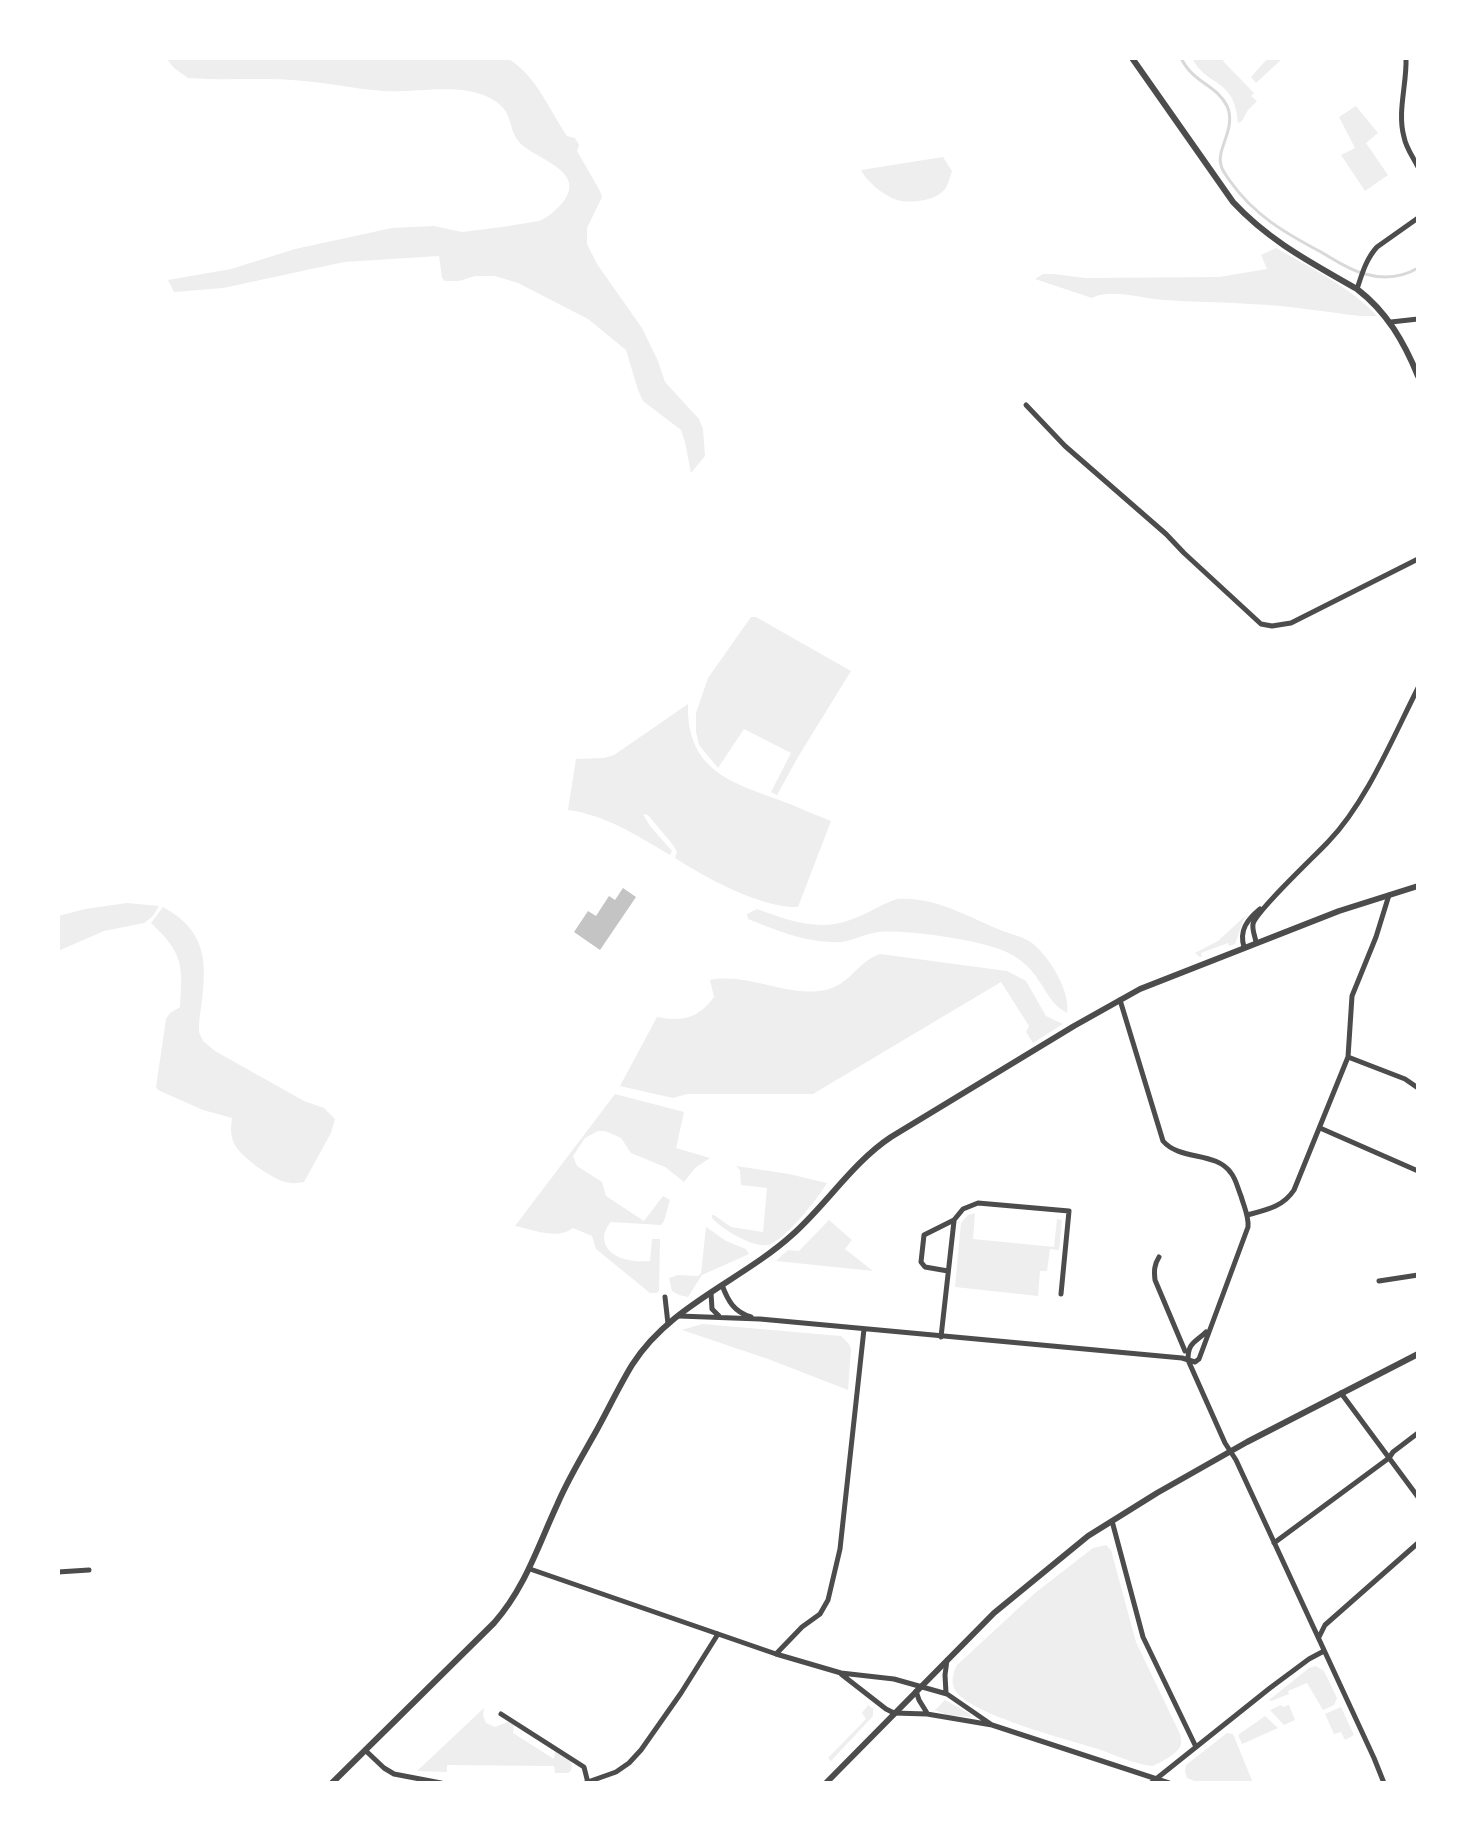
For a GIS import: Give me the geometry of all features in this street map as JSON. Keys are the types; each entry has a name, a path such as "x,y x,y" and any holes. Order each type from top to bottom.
{"street":[{"path":"1132,58 1219,183 1246,216 1277,242 1357,289 1379,308 1409,353 1418,376"},
{"path":"1406,58 1402,131 1418,167"},
{"path":"1357,289 1367,260 1377,247 1418,218"},
{"path":"1391,322 1418,319"},
{"path":"1026,405 1065,446 1166,534 1261,624 1291,623 1418,559"},
{"path":"1244,947 1242,941 1248,919 1270,901 1346,820 1366,789 1418,688"},
{"path":"332,1783 510,1603 530,1569 558,1502 632,1365 645,1348 668,1324 790,1237 877,1146 1119,999 1256,942 1418,886"},
{"path":"1247,1215 1278,1206 1290,1196 1348,1057 1352,996 1376,937 1389,894"},
{"path":"1256,942 1253,930 1255,920 1270,901"},
{"path":"679,1316 760,1319 1191,1361 1199,1359 1248,1227 1247,1215 1229,1170 1216,1162 1176,1151 1163,1141 1119,999"},
{"path":"1348,1057 1405,1079 1418,1088"},
{"path":"1320,1128 1418,1171"},
{"path":"948,1271 925,1267 921,1262 924,1235 954,1220 963,1209 978,1203 1069,1211 1061,1294"},
{"path":"941,1337 954,1220"},
{"path":"1159,1257 1155,1280 1191,1361"},
{"path":"1379,1281 1418,1275"},
{"path":"722,1285 737,1311 760,1319"},
{"path":"711,1293 712,1309 722,1318"},
{"path":"665,1297 668,1324"},
{"path":"776,1654 802,1627 820,1614 828,1600 840,1549 864,1329"},
{"path":"1209,1329 1188,1349 1192,1370 1384,1783"},
{"path":"826,1783 994,1613 1088,1536 1231,1451 1401,1361 1418,1356"},
{"path":"1341,1393 1418,1497"},
{"path":"1274,1543 1418,1433"},
{"path":"1112,1521 1143,1637 1196,1747"},
{"path":"1318,1637 1325,1625 1418,1543"},
{"path":"530,1569 776,1654 841,1673 894,1679 918,1689 947,1694 992,1725"},
{"path":"58,1572 89,1570"},
{"path":"501,1714 584,1767 587,1783 616,1772 641,1750 718,1634"},
{"path":"1153,1781 1301,1665 1324,1651"},
{"path":"947,1659 947,1694"},
{"path":"841,1673 894,1713 927,1714 992,1725 1153,1781 1169,1783"},
{"path":"918,1689 919,1700 927,1714"},
{"path":"364,1750 394,1774 441,1783"}],"shaded area":[{"path":"166,58 507,58 517,65 534,83 567,136 575,138 579,145 577,151 602,197 587,228 587,244 597,264 642,328 665,382 699,419 705,456 691,473 681,430 643,401 626,350 588,319 518,283 495,276 445,281 439,256 344,262 223,288 174,292 168,280 231,269 295,249 392,228 434,226 462,232 539,221 563,202 569,191 569,182 556,167 520,143 503,108 493,99 480,94 445,89 383,91 289,80 188,78"},
{"path":"1192,58 1226,58 1223,61 1254,93 1251,96 1257,101 1242,121 1238,123 1236,108 1226,90 1205,74"},
{"path":"1268,58 1283,58 1256,83 1251,77"},
{"path":"1356,106 1378,133 1366,143 1388,175 1365,191 1341,155 1355,148 1339,117"},
{"path":"943,157 952,171 946,187 937,196 919,201 890,197 873,185 861,170"},
{"path":"1276,248 1343,287 1377,316 1117,294 1092,298 1035,279 1043,274 1085,278 1219,277 1267,269 1261,255"},
{"path":"751,617 851,671 777,795 771,792 791,753 744,729 718,768 699,745 696,732 696,713 708,678"},
{"path":"688,704 690,728 696,746 705,761 718,773 751,790 831,821 798,907 751,897 688,866 675,858 677,852 673,845 648,815 643,814 672,851 670,855 609,821 568,810 576,759 614,755"},
{"path":"897,899 937,904 1032,943 1045,956 1062,985 1067,1013 1054,1003 1023,962 1008,952 990,946 906,932 873,933 844,942 820,941 768,927 748,919 747,914 757,909 803,923 826,925 856,918"},
{"path":"127,903 159,906 144,923 104,931 58,951 58,916"},
{"path":"163,907 180,918 199,943 204,973 199,1025 203,1041 215,1051 304,1101 324,1108 335,1119 331,1133 304,1182 279,1180 249,1160 233,1140 232,1118 203,1110 156,1087 166,1019 180,1007 181,993 179,960 151,923"},
{"path":"1245,916 1235,944 1229,946 1228,943 1201,953 1202,957 1195,953 1218,941"},
{"path":"880,954 1007,971 1026,981 1046,1016 1063,1024 1033,1043 1026,1032 1029,1026 1001,982 813,1094 687,1094 673,1098 620,1086 657,1017 690,1017 702,1010 714,997 710,980 740,980 800,991 829,989"},
{"path":"615,1094 684,1112 676,1148 710,1158 695,1168 684,1182 665,1167 631,1153 621,1138 605,1131 585,1138 573,1156 577,1166 602,1182 606,1196 644,1221 663,1196 670,1200 661,1225 611,1222 604,1235 610,1251 637,1261 650,1261 652,1239 660,1239 657,1293 650,1293 596,1249 592,1236 573,1228 553,1234 515,1226"},
{"path":"736,1166 827,1183 791,1228 774,1242 760,1245 737,1236 712,1218 714,1215 731,1227 763,1232 767,1188 741,1185 740,1170"},
{"path":"975,1213 973,1239 1054,1247 1057,1219 1062,1220 1059,1250 1050,1249 1047,1271 1040,1271 1038,1296 955,1287 961,1223 968,1215"},
{"path":"829,1220 852,1240 845,1249 873,1271 776,1261 788,1250 799,1251"},
{"path":"706,1227 726,1241 746,1249 749,1254 702,1275 688,1297 679,1295 672,1291 669,1278 698,1276 701,1273"},
{"path":"702,1324 841,1336 851,1349 848,1390 682,1330"},
{"path":"1106,1545 1111,1550 1136,1642 1180,1734 1178,1750 1152,1766 1004,1719 969,1703 955,1691 953,1684 957,1665 1035,1593 1093,1548"},
{"path":"1316,1666 1324,1671 1337,1698 1334,1705 1323,1710 1307,1683 1288,1691 1289,1694 1269,1700 1309,1668"},
{"path":"945,1700 971,1717 947,1715 935,1710"},
{"path":"868,1705 873,1709 873,1716 831,1761 828,1758 866,1719 862,1713"},
{"path":"1289,1705 1295,1720 1284,1725 1270,1710"},
{"path":"1341,1707 1354,1735 1345,1740 1341,1732 1334,1734 1325,1714"},
{"path":"484,1708 486,1723 495,1727 508,1722 514,1725 513,1733 554,1759 555,1751 568,1758 571,1771 555,1773 554,1766 447,1765 447,1772 417,1771"},
{"path":"1265,1716 1278,1728 1242,1744 1238,1735"},
{"path":"1227,1733 1233,1734 1253,1783 1199,1783 1187,1778 1186,1765"}],"building":[{"path":"623,888 636,897 600,950 574,932 588,911 596,916 609,896 615,900"}],"waterway":[{"path":"1181,58 1192,73 1217,93 1227,106 1230,122 1220,159 1225,173 1249,204 1295,238 1359,272 1392,277 1418,268"}]}
